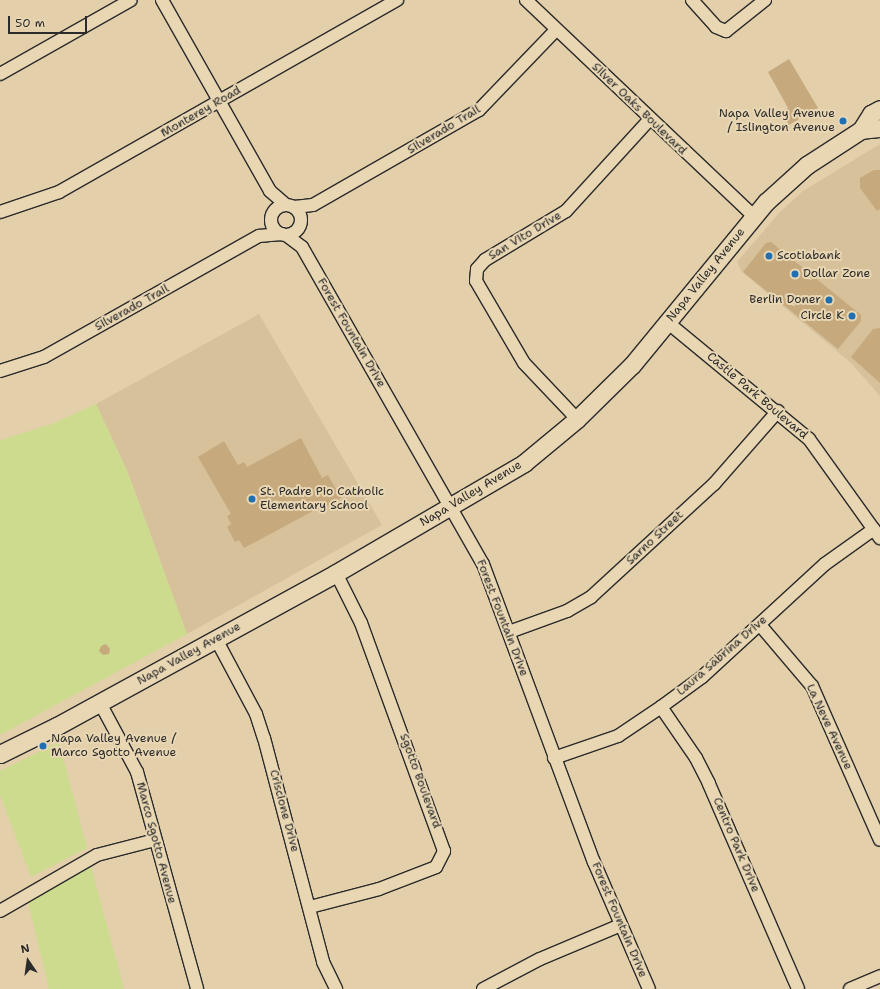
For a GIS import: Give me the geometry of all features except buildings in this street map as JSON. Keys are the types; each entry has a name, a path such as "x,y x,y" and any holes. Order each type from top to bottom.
{"street":[{"path":"0,74 131,0"},
{"path":"162,0 270,191 300,214 300,224 294,232 284,234 274,228 270,191"},
{"name":"Monterey Road","path":"0,212 59,192 397,0"},
{"name":"Silver Oaks Boulevard","path":"526,0 649,120 754,216"},
{"path":"692,0 716,27 726,31 765,0"},
{"name":"Silverado Trail","path":"300,224 313,205 479,110 556,30"},
{"name":"Napa Valley Avenue","path":"0,754 100,703 336,573 524,463 577,419 623,374 754,216 807,165 861,130 871,114 880,109"},
{"name":"San Vito Drive","path":"577,419 524,363 476,281 477,269 485,260 566,211 649,120"},
{"name":"Napa Valley Avenue","path":"861,130 880,128"},
{"name":"Silverado Trail","path":"290,206 313,205"},
{"path":"272,216 290,206"},
{"name":"Silverado Trail","path":"260,236 272,216"},
{"name":"Forest Fountain Drive","path":"300,224 302,247"},
{"name":"Silverado Trail","path":"0,371 44,358 260,236 284,234"},
{"name":"Forest Fountain Drive","path":"284,234 302,247 483,564 554,758 621,925 649,989"},
{"name":"Castle Park Boulevard","path":"667,322 778,411 818,450 877,533"},
{"name":"Sarno Street","path":"509,632 567,611 591,597 714,484 778,411"},
{"name":"Laura Sabrina Drive","path":"554,758 618,736 661,708 702,677 830,560 877,533"},
{"name":"Sgotto Boulevard","path":"310,907 379,889 436,867 444,851 361,623 336,573"},
{"name":"La Neve Avenue","path":"760,625 812,686 880,840"},
{"name":"Criscione Drive","path":"216,639 260,726 310,907 323,962 336,989"},
{"name":"Marco Sgotto Avenue","path":"100,703 137,772 197,989"},
{"name":"Centro Park Drive","path":"661,708 709,784 798,989"},
{"path":"0,911 97,856 155,840"},
{"path":"483,989 540,959 621,925"},
{"path":"850,989 880,976"}],"shaded area":[{"path":"880,144 880,396 850,362 742,272 737,262 779,213 803,191"},
{"name":"St. Padre Pio Catholic Elementary School","path":"259,314 382,525 187,634 128,473 96,404"}],"green space":[{"path":"96,404 128,473 187,634 0,735 0,440 52,424"},
{"path":"59,742 87,848 31,877 0,795 0,771"},
{"path":"91,866 124,989 49,989 28,902"}],"place":[{"name":"Napa Valley Avenue / Islington Avenue","path":"843,121"},
{"name":"Scotiabank","path":"769,256"},
{"name":"Dollar Zone","path":"795,274"},
{"name":"Berlin Doner","path":"829,300"},
{"name":"Circle K","path":"852,316"},
{"name":"St. Padre Pio Catholic Elementary School","path":"252,499"},
{"name":"Napa Valley Avenue / Marco Sgotto Avenue","path":"43,746"}]}
